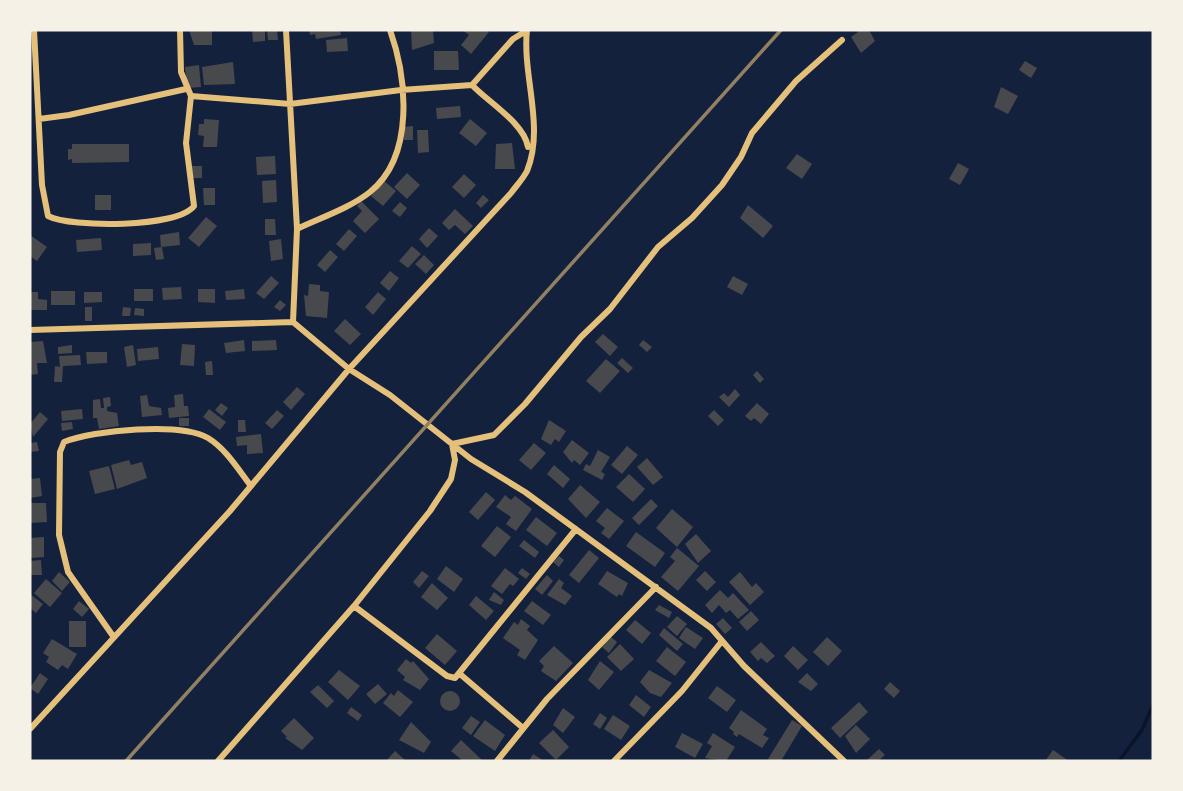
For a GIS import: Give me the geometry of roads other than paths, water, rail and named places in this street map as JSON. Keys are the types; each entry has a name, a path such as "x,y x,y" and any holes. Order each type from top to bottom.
{"street":[{"path":"34,30 42,185 48,216 67,222 116,223 170,219 185,214 194,206 186,143 191,96 181,72 180,30"},
{"path":"286,30 297,229 293,322"},
{"path":"297,229 369,193 384,177 396,156 401,138 401,90 397,49 390,30"},
{"path":"30,729 251,486 349,369 511,193 526,171 529,159 533,108 527,30 513,39 472,85 401,90 290,104 191,96"},
{"path":"452,444 494,435 526,404 581,337 610,309 658,247 692,218 722,185 741,157 752,133 796,81 842,40"},
{"path":"472,85 526,137 529,159"},
{"path":"39,119 186,89"},
{"path":"30,109 39,109"},
{"path":"30,330 293,322 349,369 390,395 452,444 576,529 711,628 844,761"},
{"path":"113,636 68,572 59,535 60,452 64,442 122,432 183,429 210,439 224,451 251,486"},
{"path":"218,761 354,606 447,488 455,460 452,444"},
{"path":"354,606 447,676 460,674 576,529"},
{"path":"497,761 600,642 656,587"},
{"path":"614,761 682,691 722,641"},
{"path":"460,674 523,728"}],"waterway":[{"path":"1119,761 1142,730 1153,705"}],"railway":[{"path":"126,761 781,30"}]}
